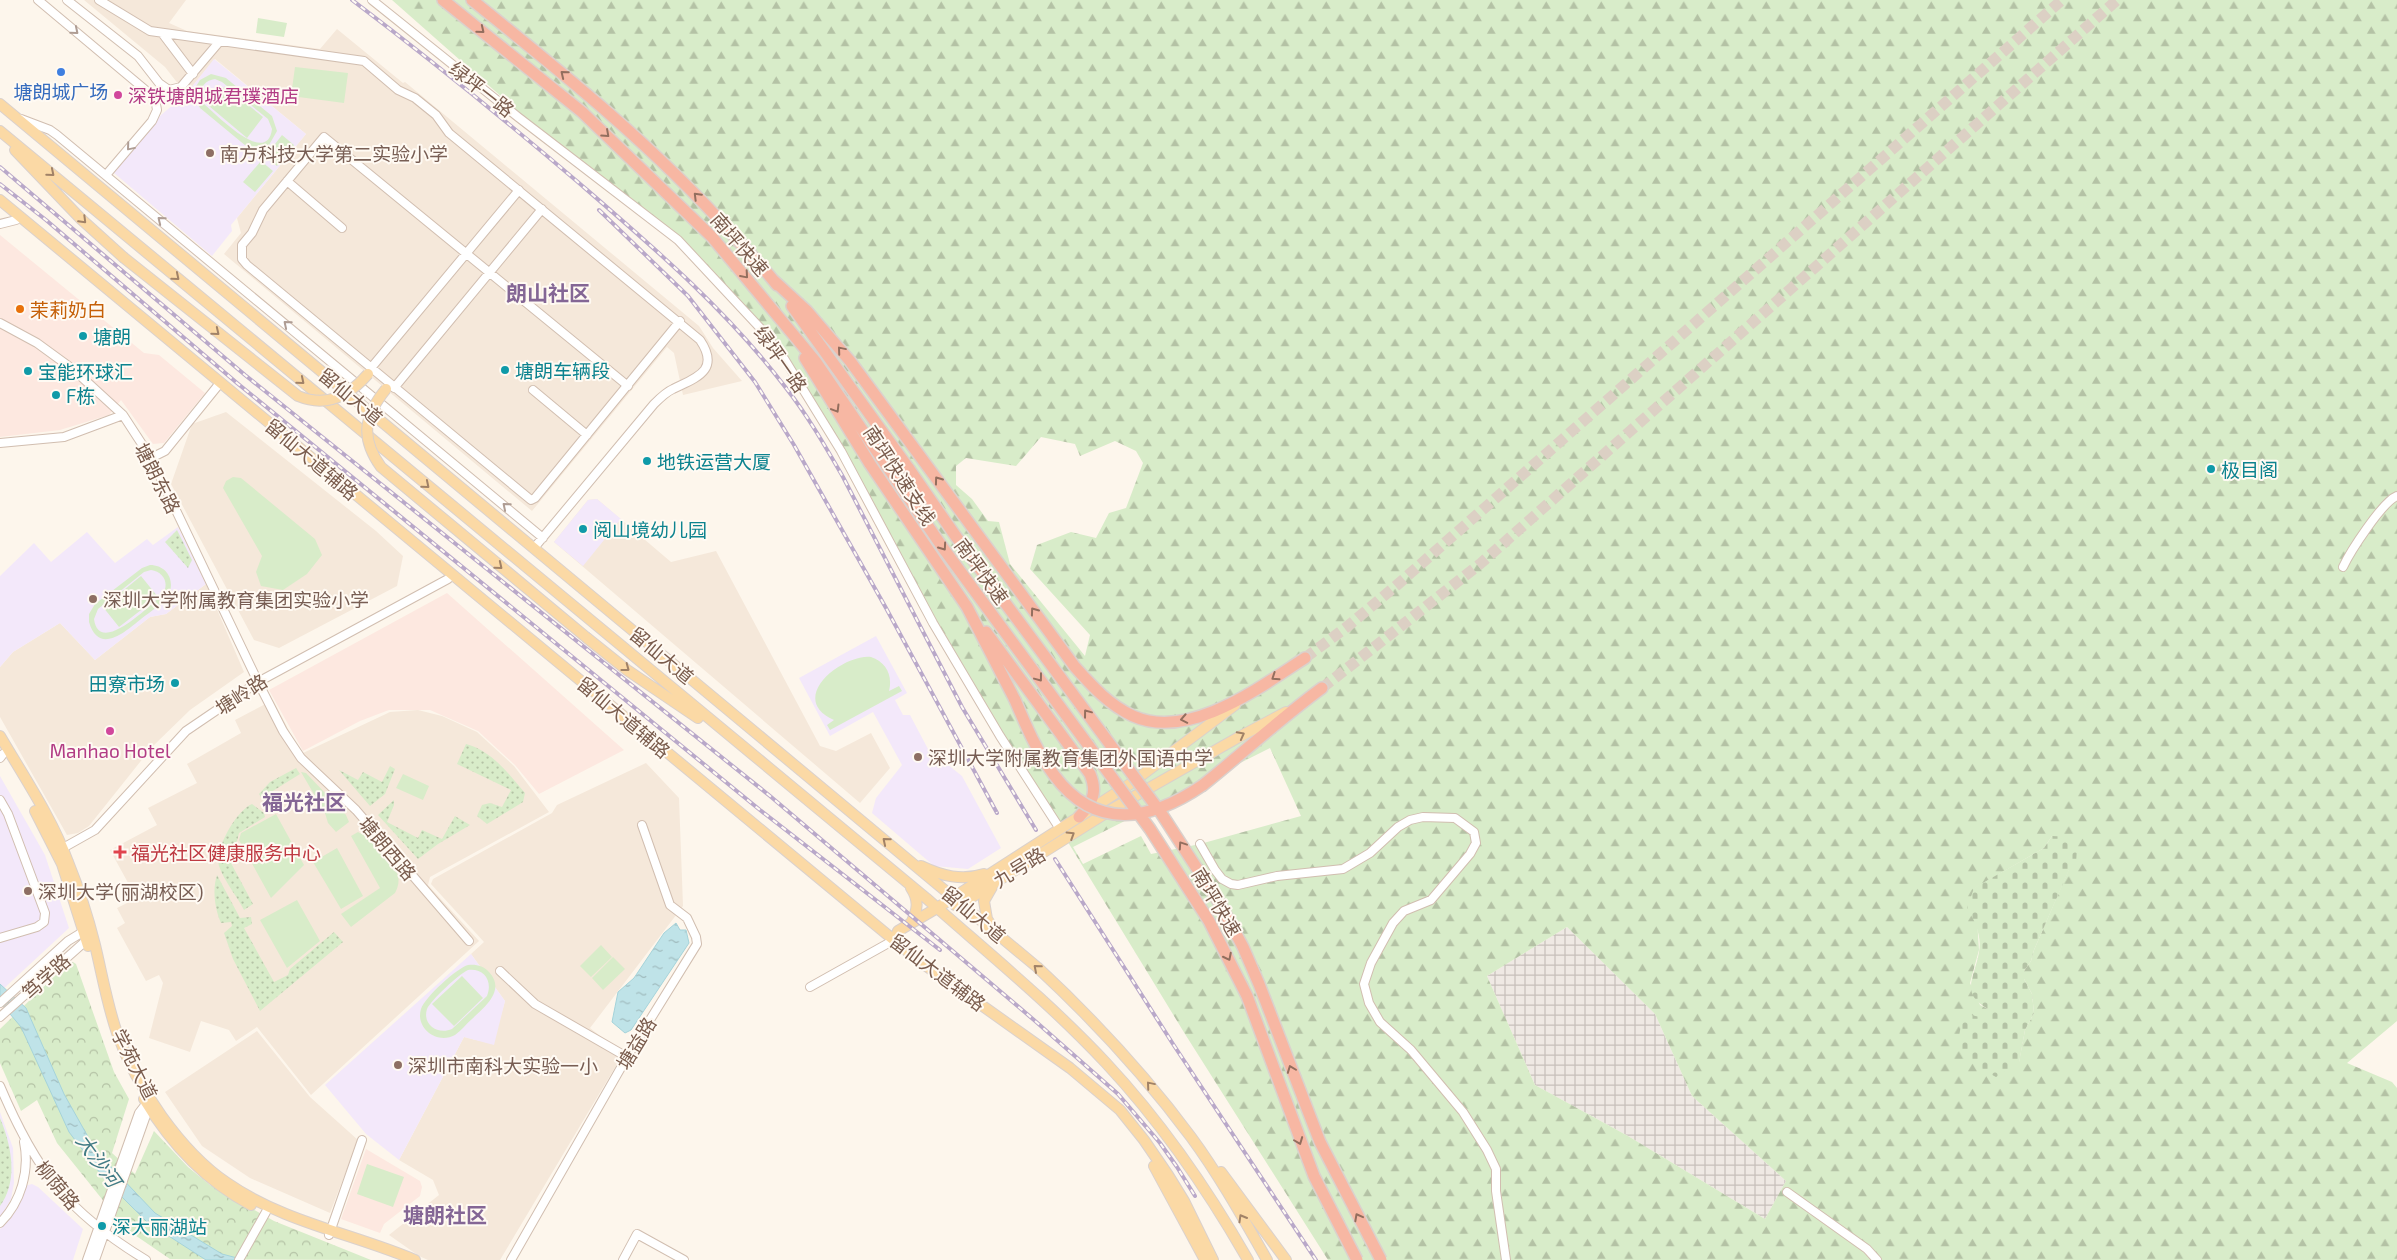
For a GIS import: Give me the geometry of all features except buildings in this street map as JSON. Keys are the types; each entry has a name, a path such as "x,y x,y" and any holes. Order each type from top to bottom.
{"highway":[{"name":"南坪快速","path":"443,0 567,100 613,140 699,224 773,308 821,368 943,548 1141,816 1209,921 1246,996 1314,1176 1357,1260"},
{"name":"南坪快速","path":"472,0 576,83 634,134 712,211 772,279 823,346 957,538 1161,813 1220,904 1243,947 1320,1142 1381,1260"},
{"name":"南坪快速支线","path":"772,279 807,312 850,361 1075,667 1094,688 1113,704 1134,717 1156,721 1178,721 1200,716 1246,697 1305,658"},
{"name":"南坪快速支线","path":"773,308 870,464 967,607 1015,700 1038,751 1053,775 1070,793 1091,806 1122,815 1148,813 1175,803 1203,785 1263,737 1294,708 1322,688"},
{"path":"967,607 1090,774 1094,783 1092,800 1079,817"}],"main road":[{"name":"留仙大道","path":"0,104 957,900 1071,998 1118,1046 1191,1137 1220,1180 1266,1260"},
{"name":"留仙大道","path":"0,131 937,908 1054,1010 1117,1076 1182,1156 1227,1223 1248,1260"},
{"path":"0,135 81,219 123,257 277,382 298,396 317,402 336,399 351,392 370,371"},
{"name":"留仙大道辅路","path":"0,200 448,579 891,942 1070,1068 1108,1098 1154,1154 1184,1201 1213,1260"},
{"name":"留仙大道辅路","path":"0,207 219,385 891,942 914,965 1072,1077 1115,1114 1151,1161 1170,1191 1205,1260"},
{"path":"390,387 372,408 366,431 370,450 381,467 587,638 646,683 746,750"},
{"name":"九号路","path":"999,874 1060,829 1130,784 1246,697"},
{"name":"九号路","path":"937,908 957,900 1239,737 1294,708"},
{"name":"学苑大道","path":"0,736 63,848 118,1034 149,1103 172,1141 202,1173 236,1198 266,1212 416,1260"},
{"name":"学苑大道","path":"1,754 54,845 88,934"},
{"path":"901,854 932,871 959,878 999,874"},
{"path":"997,934 987,918 984,901 999,874"},
{"path":"907,883 916,899 916,914 911,923"},
{"path":"891,942 898,930 937,908"},
{"name":"学苑大道","path":"149,1103 188,1148 226,1183 268,1206 400,1260"},
{"path":"1191,1137 1233,1187 1286,1260"}],"street":[{"path":"38,0 155,98 157,110 152,121 106,175"},
{"path":"67,0 138,56 164,88 170,90 181,87 220,41"},
{"path":"99,0 143,28 162,33 364,61 398,90 415,98 429,109 449,133 680,321 705,346 707,358 700,375 660,398 534,548"},
{"name":"绿坪一路","path":"372,0 518,117 678,240 763,331 785,360 842,451 933,623 1000,736 1060,829"},
{"path":"162,33 193,74"},
{"path":"15,117 50,130 543,538"},
{"path":"628,386 324,137 263,210 252,233 242,245 240,252 242,259 370,371 531,500 535,498 628,386 680,321"},
{"path":"287,181 342,228"},
{"path":"370,371 518,190"},
{"path":"390,387 542,209"},
{"path":"0,224 16,220"},
{"name":"塘朗东路","path":"0,323 37,342 74,370 123,415 151,458 258,682"},
{"path":"151,458 165,451 219,385"},
{"path":"533,390 587,435"},
{"path":"0,443 64,436 123,415"},
{"path":"2344,568 2349,554 2387,503 2397,496"},
{"name":"塘岭路","path":"63,848 95,830 186,731 258,682 448,579"},
{"name":"塘朗西路","path":"258,682 283,730 301,758 356,810 469,941"},
{"path":"0,800 8,814 44,913 44,922 37,926 0,938"},
{"path":"1200,844 1211,864 1222,878 1238,885 1277,876 1343,869 1370,853 1398,827 1410,820 1423,817 1455,818 1474,832 1476,843 1440,891 1431,900 1404,911 1393,923 1371,963 1364,984 1369,1003 1380,1022 1411,1050 1437,1080 1463,1112 1487,1150 1496,1169 1496,1192 1506,1260"},
{"name":"塘益路","path":"511,1260 628,1057 697,944 696,937 687,918 670,905 642,824"},
{"name":"笃学路","path":"0,1003 68,941 88,934"},
{"name":"笃学路","path":"2,1016 88,934"},
{"path":"810,987 891,942"},
{"path":"500,971 535,1004 628,1057"},
{"name":"柳荫路","path":"0,1086 22,1135 49,1179 68,1201 101,1231 146,1260"},
{"path":"95,1260 106,1206 139,1113 149,1103"},
{"path":"87,1260 111,1213 149,1103"},
{"path":"0,1223 13,1207 21,1190 26,1157 22,1135"},
{"path":"330,1232 362,1140"},
{"path":"1787,1192 1867,1248 1877,1260"},
{"path":"239,1260 266,1212"},
{"path":"623,1260 637,1234 684,1260"}],"shaded area":[{"name":"塘朗车辆段","path":"84,0 186,0 169,23 187,31 320,49 337,29 403,83 405,82 699,326 713,348 742,381 683,395 674,353 667,347 532,511 224,254 241,233 237,218 306,134 215,59 186,94 165,67"},
{"name":"南方科技大学第二实验小学","path":"214,59 306,134 231,225 232,231 212,256 114,173 161,115 186,94"},
{"path":"0,235 144,353 159,355 205,393 164,443 153,444 121,400 109,415 60,430 0,437"},
{"path":"226,412 376,531 403,556 397,586 279,648 254,640 171,484 192,424"},
{"path":"597,499 671,562 716,551 820,746 836,751 871,733 890,768 860,803 554,542 588,500"},
{"path":"597,499 621,519 583,566 554,542 588,500"},
{"name":"深圳大学附属教育集团实验小学","path":"178,527 206,584 166,614 150,617 95,660 60,623 13,652 0,667 0,576 34,543 51,562 87,532 115,563 147,539 153,545"},
{"path":"206,584 244,672 190,710 152,747 89,826 78,833 67,835 0,717 0,667 13,652 60,623 95,660 150,617 166,614"},
{"path":"447,593 624,750 539,794 515,765 478,731 430,710 389,710 360,721 303,751 269,690"},
{"name":"深圳大学附属教育集团外国语中学","path":"876,636 907,693 895,700 903,715 910,715 928,749 962,776 1001,848 968,869 934,866 872,813 876,798 902,765 873,712 830,736 799,678"},
{"path":"273,700 301,754 390,712 418,710 442,716 477,732 514,766 549,812 430,877 428,885 479,941 311,1095 257,1027 236,1041 229,1030 201,1021 190,1052 149,1038 163,983 159,975 146,981 117,928 125,923 117,908 129,902 125,894 132,890 110,850 157,825 148,808 197,783 187,764 241,733 235,720"},
{"path":"646,763 679,798 683,906 590,1028 623,1054 500,1260 428,1260 419,1256 389,1235 439,1195 433,1180 399,1160 464,1037 493,1044 505,1001 471,954 484,942 431,884 433,879 552,813 557,805"},
{"name":"深圳大学(丽湖校区)","path":"0,776 45,855 69,928 0,992"},
{"path":"1567,927 1655,1014 1692,1096 1786,1181 1765,1219 1628,1136 1535,1085 1487,976"},
{"name":"深圳市南科大实验一小","path":"471,954 505,1001 494,1045 464,1037 399,1160 366,1134 325,1085"},
{"path":"257,1031 310,1097 358,1140 330,1213 250,1178 202,1146 165,1092"},
{"path":"0,1112 13,1148 14,1183 11,1199 0,1218"},
{"path":"366,1149 420,1181 422,1187 420,1196 384,1224 380,1233 341,1219"},
{"path":"32,1184 38,1187 83,1229 73,1260 0,1260 0,1229 15,1212 25,1186"}],"green space":[{"path":"392,0 2397,0 2397,1021 2347,1063 2392,1082 2397,1088 2397,1260 1328,1260 1185,1034 1002,734 785,360 680,238 521,114","holes":["1041,437 1075,444 1080,456 1115,441 1136,451 1143,463 1126,508 1109,513 1096,538 1071,532 1037,545 1030,569 1090,635 1085,656 1010,564 999,522 988,521 972,499 956,485 956,466 966,458 1016,466","1270,748 1301,816 1200,844 1151,854 1141,836 1083,864 1073,847","2052,836 2069,869 2031,961 2024,971 2024,979 2032,994 2034,1013 2025,1030 2019,1062 1988,1020 1988,1009 1980,1005 1970,983 1979,950 1975,888 2044,848","1567,927 1655,1014 1692,1096 1786,1181 1765,1219 1628,1136 1535,1085 1487,976"]},
{"path":"258,18 287,23 284,37 256,33"},
{"path":"295,67 348,73 344,103 291,96"},
{"path":"211,74 226,78 272,116 277,131 269,145 258,149 246,146 200,108 194,96 195,88 200,80","holes":["215,79 222,82 268,119 272,129 268,139 261,143 251,141 240,135 204,104 201,96 204,85 210,80"]},
{"path":"225,86 263,117 247,138 209,106"},
{"path":"282,135 294,145 277,166 265,157"},
{"path":"261,161 273,171 255,192 243,182"},
{"path":"233,477 241,478 315,539 322,555 307,574 283,590 261,586 256,572 262,556 223,488 226,481"},
{"path":"177,530 192,560 188,568 165,542"},
{"path":"150,565 165,571 171,585 168,596 121,634 113,638 99,638 93,632 89,622 89,614 95,604 142,568","holes":["156,571 164,579 165,587 162,595 137,617 115,631 105,633 98,629 94,619 98,609 144,572"]},
{"path":"141,576 158,597 119,627 103,607"},
{"path":"871,657 881,662 887,670 890,680 889,691 899,686 902,691 830,730 827,725 834,720 821,711 815,701 817,690 834,670 859,658"},
{"path":"466,744 492,757 525,793 523,802 487,824 477,816 482,805 490,803 502,807 511,790 457,764"},
{"path":"390,766 395,769 385,794 370,806 339,770 358,780 363,772 382,782"},
{"path":"296,768 300,774 268,794 270,800 264,802 259,794 270,782"},
{"path":"301,772 306,773 346,815 349,822 336,832 328,823 325,813"},
{"path":"403,774 429,786 423,800 396,788"},
{"path":"394,800 394,805 387,822 418,838 422,830 442,839 455,816 470,825 438,844 418,859 378,815"},
{"path":"252,804 264,813 265,817 239,833 236,845 225,852 253,904 244,910 221,872 218,859 223,840 228,831 240,814"},
{"path":"276,814 304,865 271,898 239,840 241,833"},
{"path":"358,832 374,843 385,855 396,871 398,882 395,893 351,927 341,914 380,888 351,836"},
{"path":"2052,836 2070,837 2077,847 2076,864 2069,870 2031,961 2024,971 2024,979 2032,994 2034,1013 2025,1030 2019,1063 1996,1077 1970,1059 1960,1045 1961,1026 1967,1014 1988,1019 1988,1009 1979,1003 1971,991 1980,940 1975,923 1967,908 1974,888 2044,848"},
{"path":"337,848 363,896 341,909 313,862"},
{"path":"217,875 240,918 251,917 252,924 244,928 274,982 288,975 290,969 334,932 343,942 260,1011 233,959 224,933 232,926 231,922 221,923 219,918 214,893"},
{"path":"297,900 320,941 287,968 260,920"},
{"path":"601,945 612,957 591,977 580,966"},
{"path":"613,957 625,969 603,990 592,978"},
{"path":"73,962 76,964 114,1072 129,1099 112,1153 135,1174 154,1131 188,1167 210,1185 274,1221 371,1260 170,1259 126,1229 57,1143 37,1100 21,1111 0,1063 0,1029 60,971"},
{"path":"474,965 487,970 494,979 495,992 488,1004 455,1035 448,1038 435,1036 424,1028 420,1016 421,1009 428,997 449,977 463,967","holes":["468,970 483,973 486,977 489,985 487,996 452,1029 441,1031 432,1027 427,1020 427,1009 439,994 458,977"]},
{"path":"462,976 483,998 454,1026 432,1004"},
{"path":"0,1118 10,1150 11,1174 10,1185 0,1206"},
{"path":"367,1164 404,1177 393,1207 357,1194"}],"water":[{"path":"676,923 680,930 686,930 689,943 631,1030 625,1033 612,1022 618,992 634,978 664,933"},
{"name":"大沙河","path":"0,984 26,1008 64,1094 96,1151 155,1213 222,1254 245,1260 206,1260 147,1222 106,1181 69,1132 21,1027 0,1002"}],"tunnel":[{"path":"1305,658 1348,626 1397,585 2062,0"},
{"path":"1322,688 1480,564 2117,0"}],"railway":[{"path":"352,0 467,90 607,207 688,280 763,359 802,409 843,477 962,707 1036,830"},
{"path":"0,167 245,375 770,796 1034,1020 1118,1094 1160,1143 1195,1196"},
{"path":"0,184 46,220 237,383 760,810 940,950"},
{"path":"599,210 688,296 755,382 794,445 886,608 997,813"},
{"path":"1055,859 1173,1044 1316,1260"}],"place":[{"name":"塘朗城广场","path":"61,72"},
{"name":"深铁塘朗城君璞酒店","path":"118,95"},
{"name":"南方科技大学第二实验小学","path":"210,153"},
{"name":"茉莉奶白","path":"20,309"},
{"name":"塘朗","path":"83,336"},
{"name":"塘朗车辆段","path":"505,370"},
{"name":"宝能环球汇","path":"28,371"},
{"name":"F栋","path":"56,395"},
{"name":"地铁运营大厦","path":"647,461"},
{"name":"极目阁","path":"2211,469"},
{"name":"阅山境幼儿园","path":"583,529"},
{"name":"深圳大学附属教育集团实验小学","path":"93,599"},
{"name":"田寮市场","path":"175,683"},
{"name":"Manhao Hotel","path":"110,731"},
{"name":"深圳大学附属教育集团外国语中学","path":"918,757"},
{"name":"福光社区健康服务中心","path":"120,852"},
{"name":"深圳大学(丽湖校区)","path":"28,891"},
{"name":"深圳市南科大实验一小","path":"398,1065"},
{"name":"深大丽湖站","path":"102,1226"}],"district":[{"name":"朗山社区","path":"548,292"},
{"name":"福光社区","path":"304,801"},
{"name":"塘朗社区","path":"445,1214"}]}
